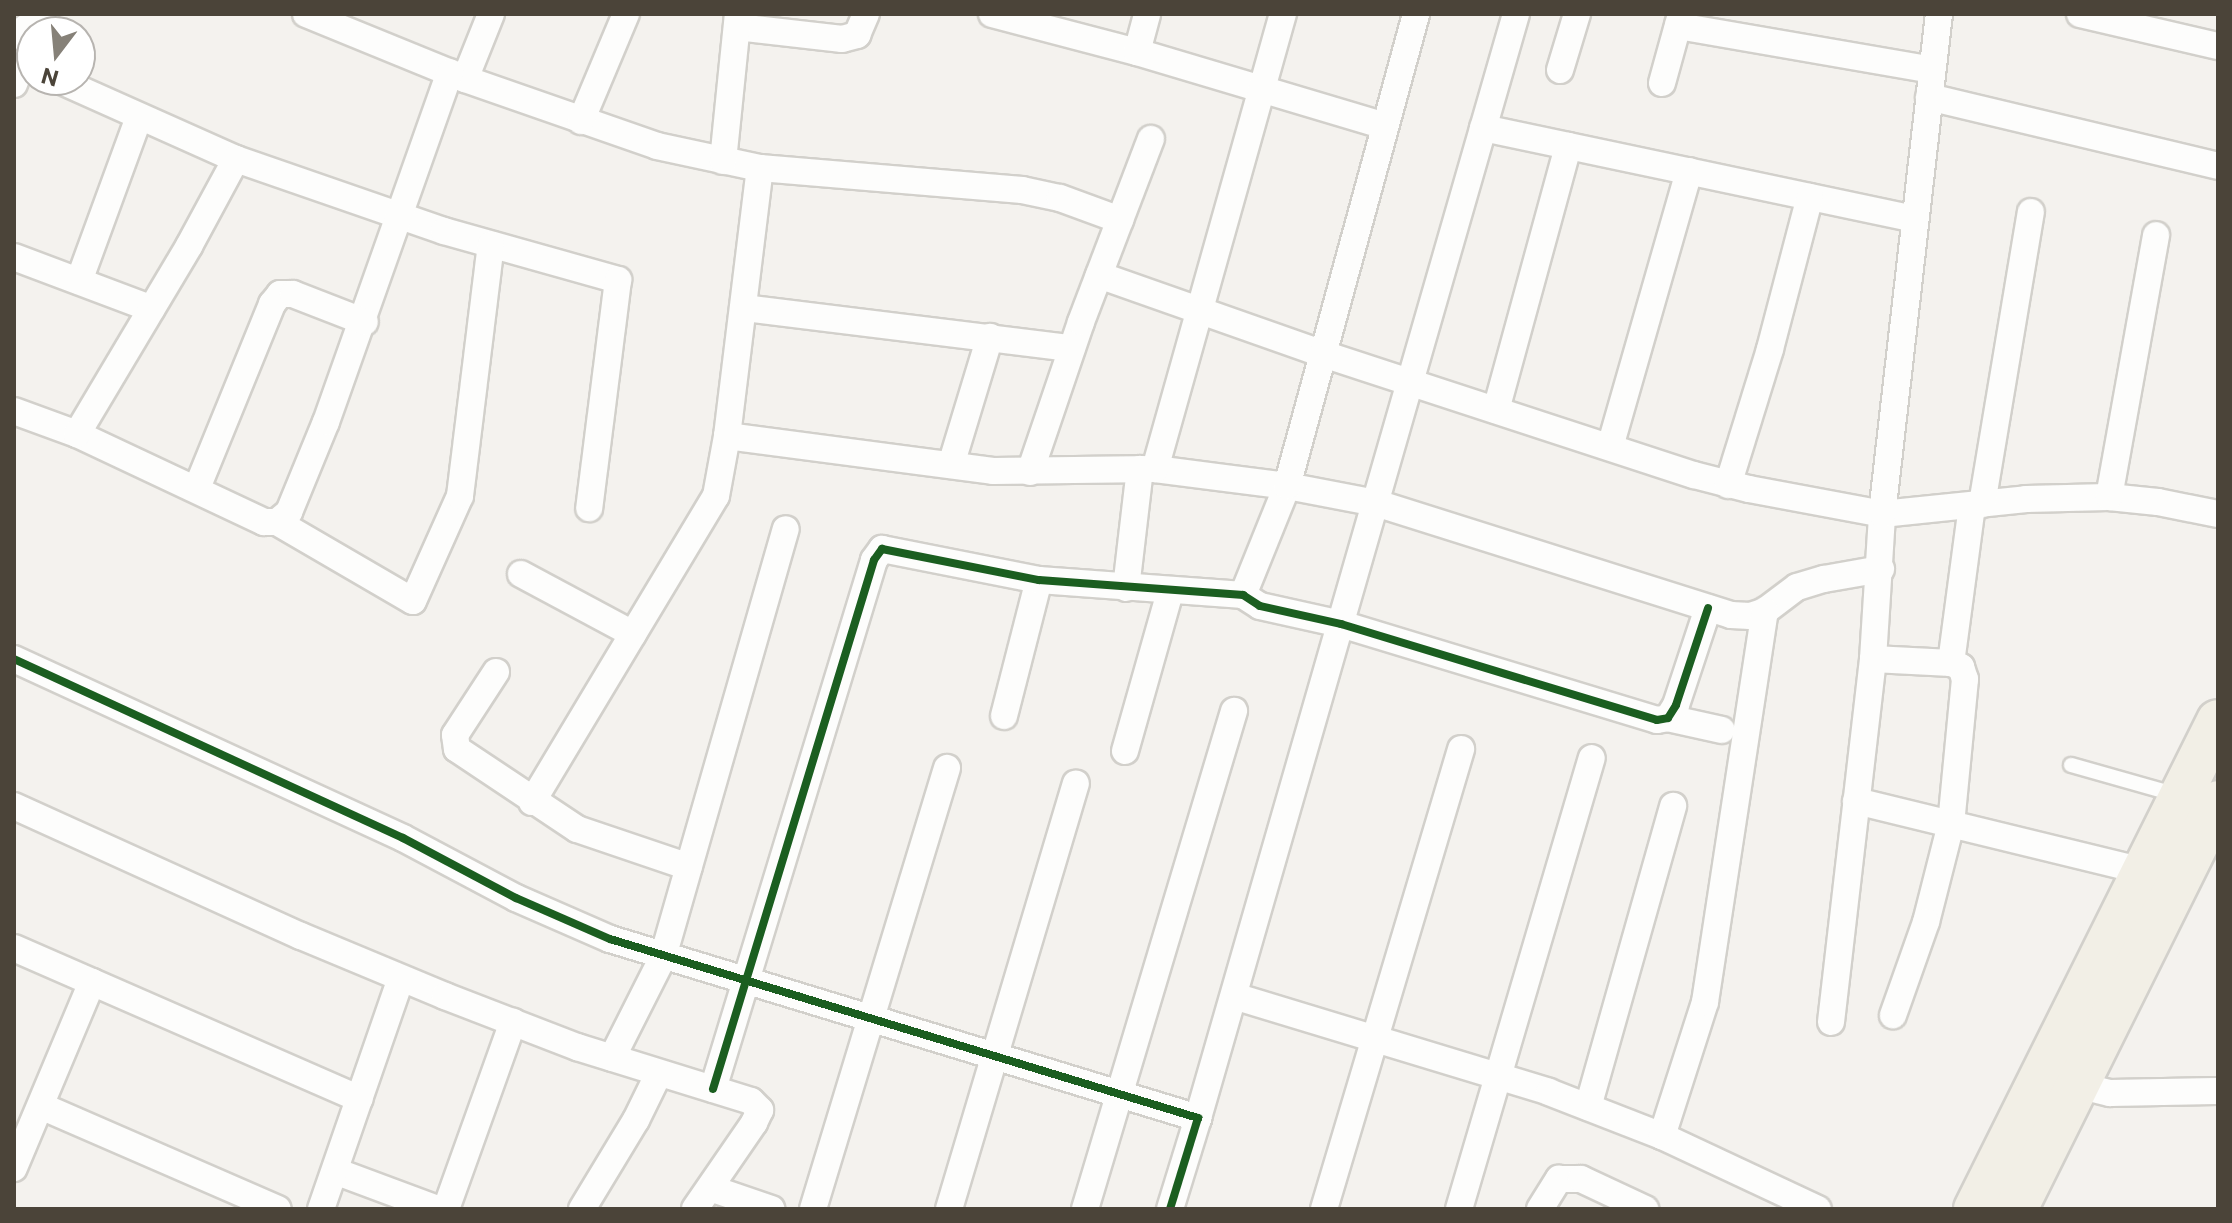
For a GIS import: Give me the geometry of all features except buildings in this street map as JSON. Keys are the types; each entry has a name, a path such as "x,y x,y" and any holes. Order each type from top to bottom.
{"main road":[{"path":"2016,1209 2077,1085 2199,799 2218,721"},
{"path":"1975,1209 2144,871 2199,799"}],"street":[{"path":"14,36 45,14"},
{"path":"306,14 340,20 458,76 657,146 760,168 1022,190 1060,198 1120,220"},
{"path":"277,522 289,512 458,76 491,14"},
{"path":"581,121 626,14"},
{"path":"723,161 737,20 842,39 857,35 866,14"},
{"path":"1137,52 1147,14"},
{"path":"1126,588 1148,469 1283,14"},
{"path":"1243,595 1287,486 1416,14"},
{"path":"1170,1209 1516,14"},
{"path":"1560,70 1577,14"},
{"path":"1831,1022 1873,659 1881,569 1882,514 1939,14"},
{"path":"2080,14 2117,18 2218,46"},
{"path":"1007,16 1385,126"},
{"path":"1662,83 1680,20 1932,70"},
{"path":"94,96 236,159 402,218 491,245 610,275 618,280 589,508"},
{"path":"1929,97 2218,166"},
{"path":"79,281 139,117"},
{"path":"1483,128 1914,219"},
{"path":"1030,472 1072,348 1151,139"},
{"path":"1496,410 1568,146"},
{"path":"77,434 236,159"},
{"path":"532,802 716,496 727,436 760,168"},
{"path":"1610,447 1689,171"},
{"path":"1728,485 1770,349 1810,197"},
{"path":"1951,663 2031,212"},
{"path":"2109,497 2156,235"},
{"path":"14,411 77,434 264,522 277,522 413,601 460,496 491,245"},
{"path":"14,257 152,309"},
{"path":"1099,275 1323,354 1728,485 1882,514 2109,497 2217,509"},
{"path":"197,488 272,304 280,294 293,294 365,322"},
{"path":"744,308 1072,348"},
{"path":"951,465 990,337"},
{"path":"727,436 951,465 1030,472 1148,469 1287,486 1376,503 1708,608 1750,616 1765,611 1797,587 1881,569"},
{"path":"612,1058 663,957 786,529"},
{"path":"713,1089 743,982 833,705 874,560 882,549 1039,580 1243,595 1260,606 1341,624 1657,720 1668,718 1722,730"},
{"path":"521,574 633,634"},
{"path":"1004,716 1039,580"},
{"path":"1125,751 1170,592"},
{"path":"1668,718 1676,705 1708,608"},
{"path":"1662,1136 1705,1002 1765,611"},
{"path":"14,659 403,838 516,898 610,939 743,982 1198,1118"},
{"path":"1873,659 1951,663 1961,667 1965,679 1951,824 1926,922 1893,1015"},
{"path":"496,672 459,727 454,742 457,749 532,802 577,829 689,867"},
{"path":"1085,1209 1234,711"},
{"path":"1324,1209 1461,749"},
{"path":"1459,1209 1592,758"},
{"path":"813,1209 947,768"},
{"path":"949,1209 1076,784"},
{"path":"1856,801 2144,871"},
{"path":"14,806 401,978 612,1058 751,1101 760,1110 702,1199 771,1209"},
{"path":"1588,1107 1673,806"},
{"path":"14,948 360,1099"},
{"path":"321,1209 401,978"},
{"path":"14,1168 92,982"},
{"path":"1234,996 1499,1075 1588,1107 1662,1136 1818,1209"},
{"path":"446,1209 513,1022"},
{"path":"582,1209 636,1120 659,1073"},
{"path":"2077,1085 2110,1093 2218,1091"},
{"path":"41,1106 278,1209"},
{"path":"335,1171 437,1209"},
{"path":"1540,1209 1559,1179 1581,1179 1645,1209"}],"lane":[{"path":"2071,765 2199,799"}],"cycle path":[{"path":"713,1089 874,560 882,549 1039,580 1243,595 1260,606 1341,624 1657,720 1668,718 1676,705 1708,608"},
{"path":"14,659 403,838 516,898 610,939 1198,1118 1170,1209"}]}
